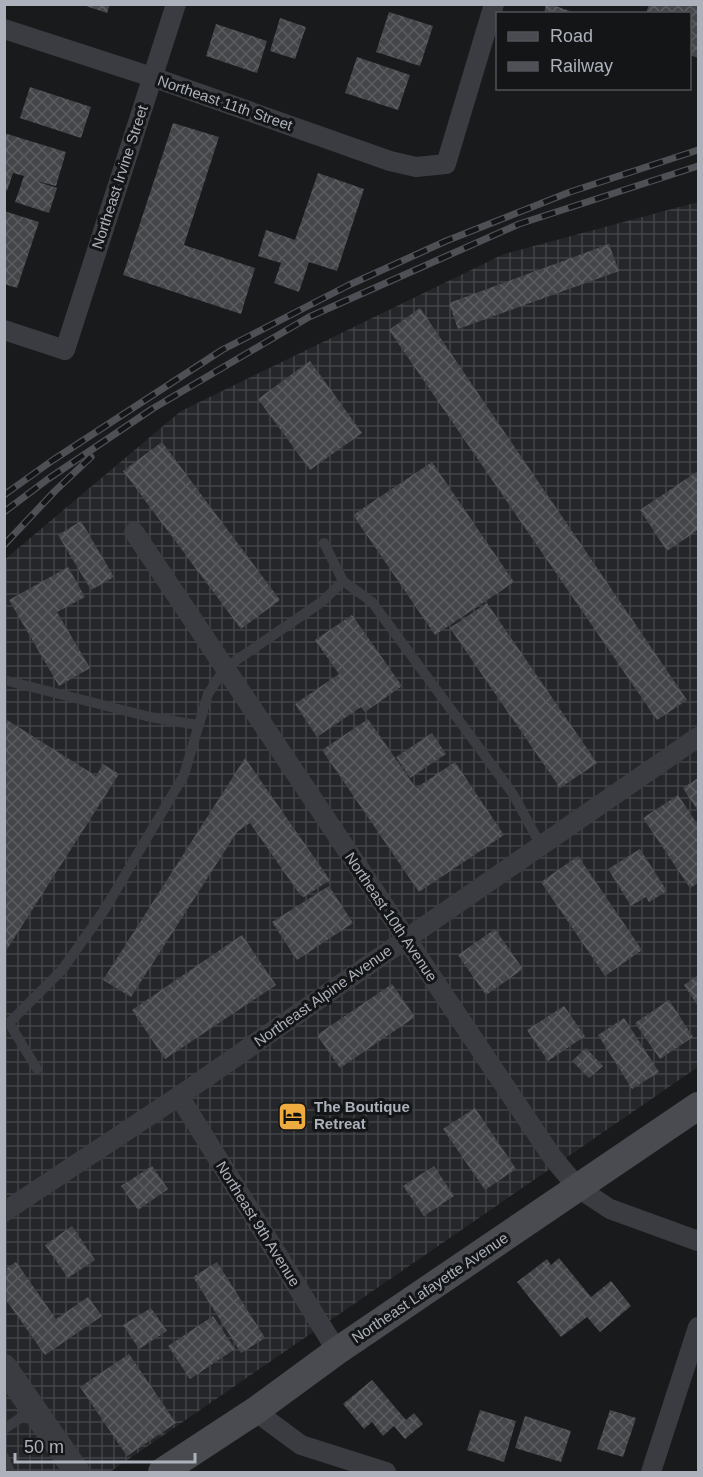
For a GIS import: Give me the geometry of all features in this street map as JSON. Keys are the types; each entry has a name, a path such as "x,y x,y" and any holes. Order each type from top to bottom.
{"main road":[{"name":"Northeast Lafayette Avenue","path":"162,1473 255,1411 337,1351 699,1106"}],"street":[{"name":"Northeast Irvine Street","path":"4,330 65,350 176,4"},
{"name":"Northeast 11th Street","path":"4,29 152,77 390,161 416,167 446,164 494,4"},
{"name":"Northeast 10th Avenue","path":"134,532 553,1158 578,1188 610,1209 699,1241"},
{"name":"Northeast Alpine Avenue","path":"4,1212 179,1096 699,737"},
{"name":"Northeast 9th Avenue","path":"179,1096 337,1351"},
{"path":"651,1473 699,1327"},
{"path":"4,1366 77,1473"},
{"path":"255,1411 301,1445 386,1473"}],"lane":[{"path":"324,543 343,581 372,602 513,794 541,846"},
{"path":"37,1069 7,1023 62,970 105,909 184,775 208,694 225,668 323,601 343,581"},
{"path":"4,680 150,717 198,726"},
{"path":"4,1429 33,1409"},
{"path":"4,1457 10,1473"}],"shaded area":[{"path":"698,202 698,1067 110,1472 5,1472 4,560 181,411 504,254"}],"building":[{"path":"80,4 110,4 107,13"},
{"path":"546,4 550,4 572,12 544,12"},
{"path":"649,4 698,4 698,58 691,55 691,12 647,12"},
{"path":"389,12 433,26 420,66 376,52"},
{"path":"280,18 306,27 295,59 270,51"},
{"path":"216,24 267,41 257,73 206,56"},
{"path":"357,57 410,75 398,110 345,93"},
{"path":"30,87 91,107 81,138 20,118"},
{"path":"173,123 219,137 184,245 255,268 241,314 123,275"},
{"path":"4,133 66,152 56,186 36,181 57,188 49,213 15,202 24,176 13,173 7,191 4,190"},
{"path":"318,173 364,189 337,271 309,262 299,292 274,283 281,263 258,256 266,230 295,240"},
{"path":"4,211 39,222 17,288 4,284"},
{"path":"609,244 619,271 458,329 449,303"},
{"path":"420,308 687,700 657,720 389,330"},
{"path":"310,361 362,433 310,470 258,399"},
{"path":"162,442 280,600 241,629 123,471"},
{"path":"432,462 514,582 435,635 353,515"},
{"path":"698,471 698,530 667,551 640,510"},
{"path":"81,521 114,577 91,590 58,535"},
{"path":"68,567 85,597 57,612 90,668 59,686 9,600"},
{"path":"487,603 597,763 560,788 450,628"},
{"path":"352,615 402,686 365,712 361,707 317,737 295,704 339,674 315,640"},
{"path":"4,718 96,776 103,764 119,774 4,954"},
{"path":"368,719 416,788 455,762 504,835 419,892 322,750"},
{"path":"432,733 446,754 410,778 396,757"},
{"path":"245,758 330,880 304,897 300,895 250,823 237,832 131,997 103,980"},
{"path":"698,778 698,811 683,788"},
{"path":"678,795 698,825 698,883 690,888 643,818"},
{"path":"640,849 667,891 649,902 646,897 631,906 608,869"},
{"path":"578,856 642,950 605,976 541,882"},
{"path":"329,886 353,923 297,960 272,922"},
{"path":"495,929 523,969 486,995 458,955"},
{"path":"242,935 276,985 165,1059 132,1010"},
{"path":"698,975 698,1006 684,985"},
{"path":"392,984 415,1017 340,1068 317,1035"},
{"path":"669,1000 693,1037 660,1059 635,1023"},
{"path":"564,1006 585,1036 548,1061 527,1030"},
{"path":"624,1018 659,1072 632,1089 598,1035"},
{"path":"586,1048 603,1066 589,1078 572,1061"},
{"path":"475,1108 516,1169 485,1190 443,1129"},
{"path":"152,1166 168,1189 138,1210 121,1186"},
{"path":"434,1166 454,1196 424,1216 403,1186"},
{"path":"72,1226 95,1260 68,1278 45,1245"},
{"path":"559,1258 591,1297 611,1281 631,1306 600,1332 587,1317 561,1337 517,1282 547,1259 551,1265"},
{"path":"16,1262 56,1319 88,1297 102,1316 45,1355 4,1297 4,1270"},
{"path":"217,1262 265,1338 241,1353 193,1277"},
{"path":"151,1308 167,1331 139,1349 123,1325"},
{"path":"213,1316 235,1349 190,1379 168,1346"},
{"path":"129,1354 176,1423 127,1456 80,1387"},
{"path":"372,1380 406,1420 414,1413 423,1424 405,1439 394,1426 383,1436 372,1422 364,1429 343,1404"},
{"path":"480,1410 516,1421 504,1462 467,1450"},
{"path":"610,1410 636,1418 623,1457 597,1449"},
{"path":"525,1416 571,1431 561,1462 515,1448"}],"railway":[{"path":"4,495 53,460 222,350 349,285 446,241 570,192 698,150"},
{"path":"4,512 48,479 152,409 309,317 519,224 698,166"},
{"path":"4,545 91,457"}],"place":[{"name":"The Boutique Retreat","path":"293,1116"}]}
